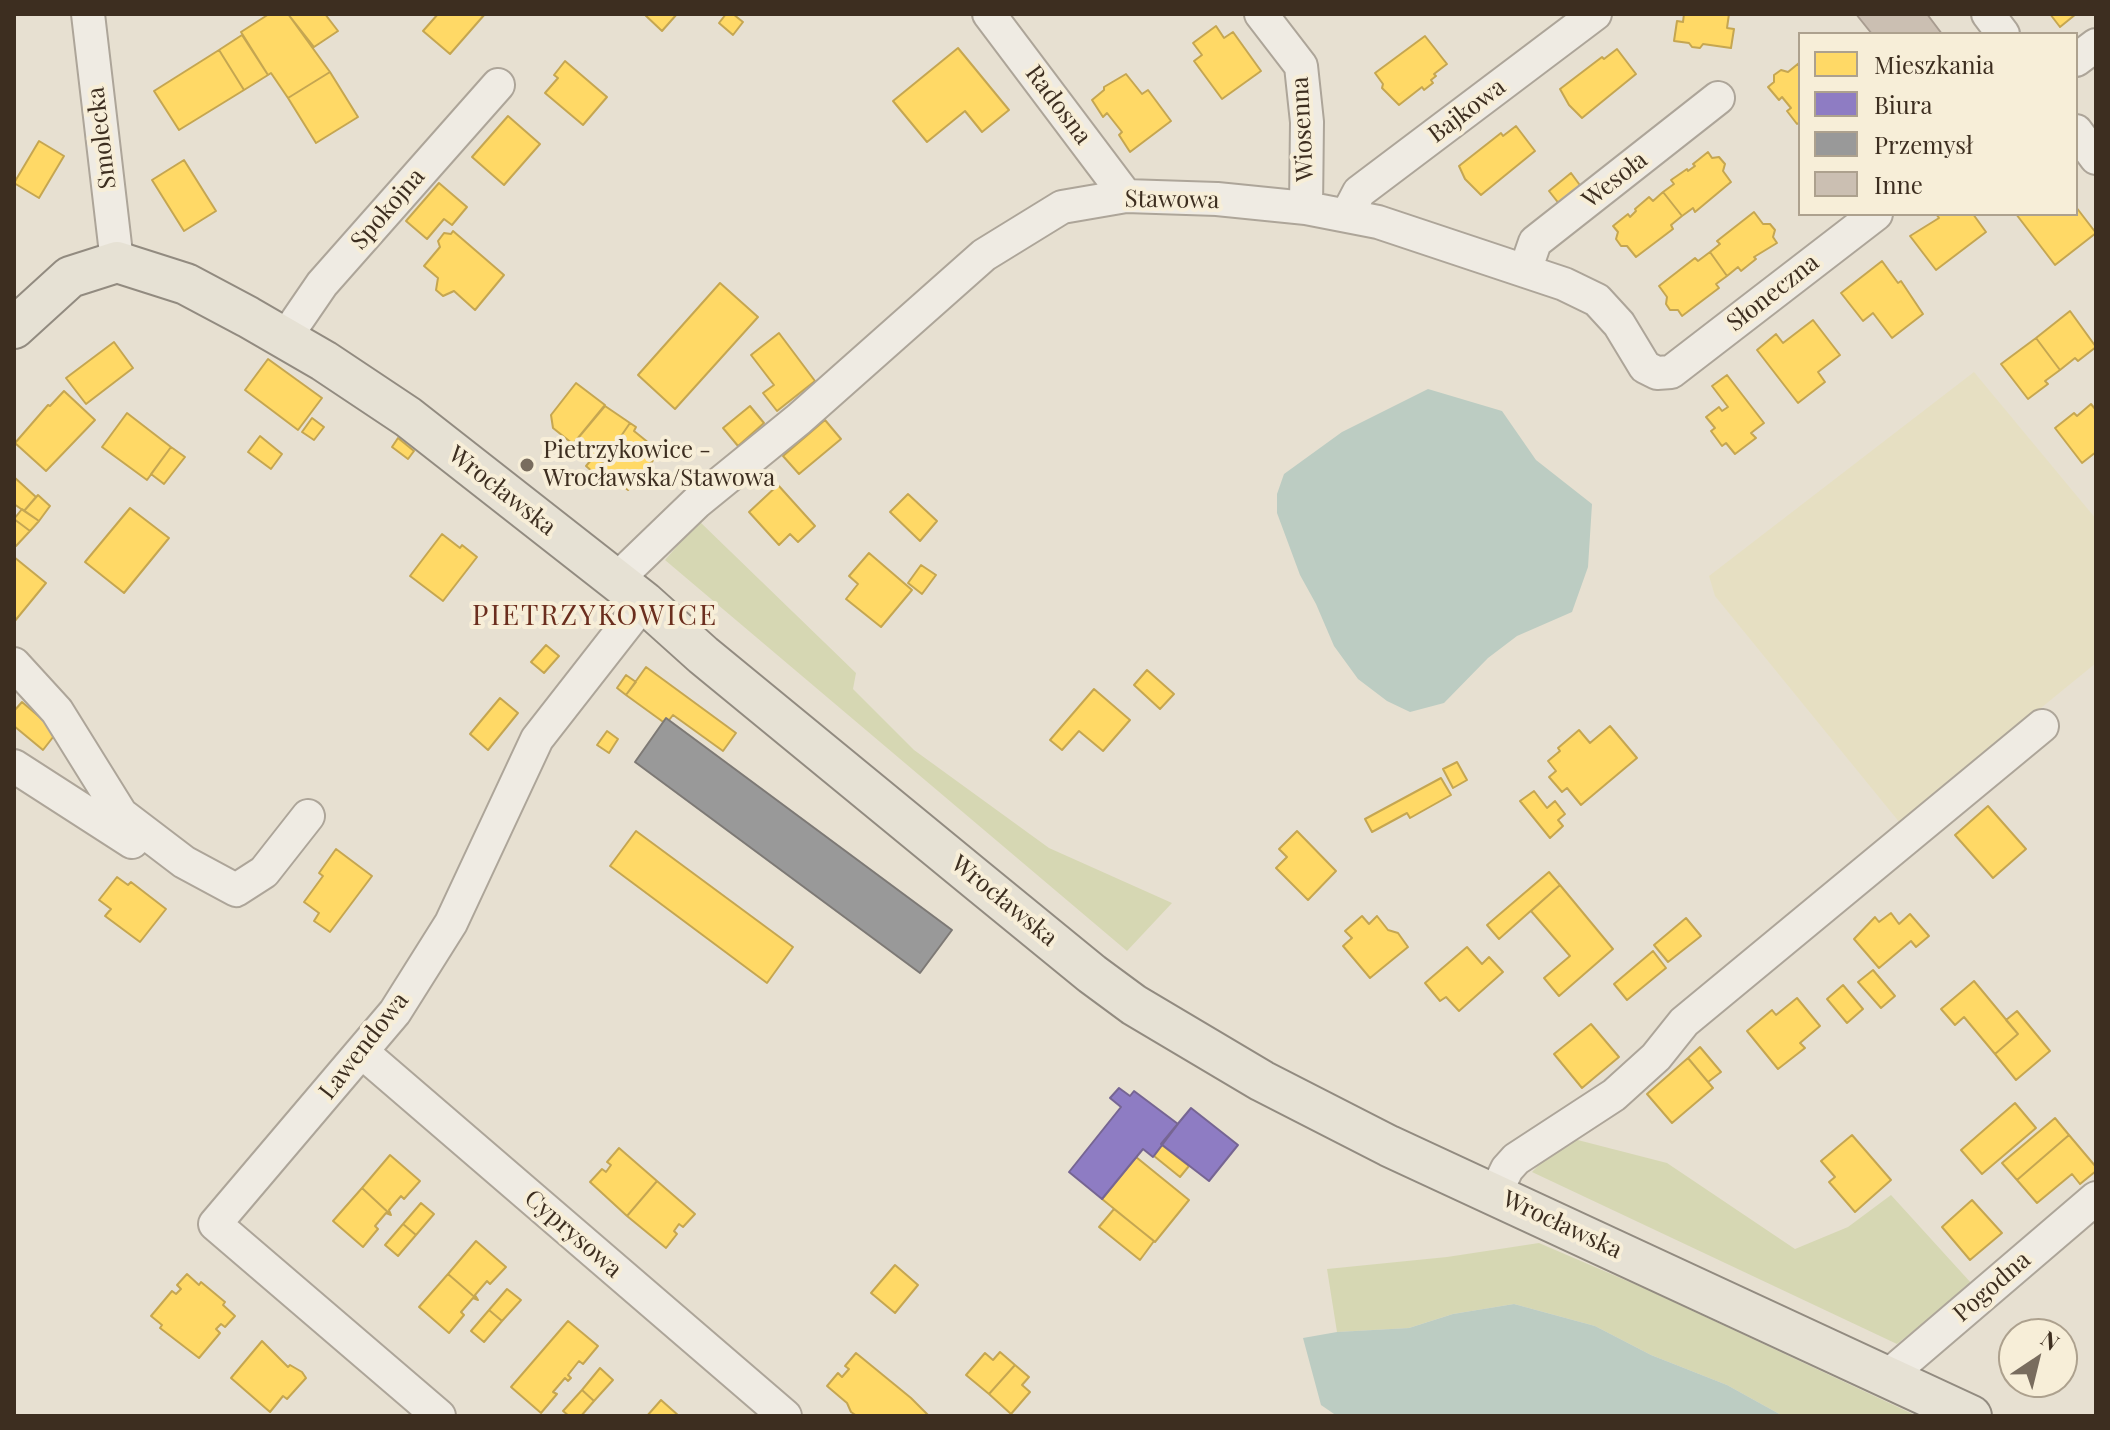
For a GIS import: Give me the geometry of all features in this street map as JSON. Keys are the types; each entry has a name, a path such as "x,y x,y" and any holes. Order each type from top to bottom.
{"main road":[{"path":"14,328 70,277 117,262"},
{"name":"Wrocławska","path":"117,262 186,284 285,338 408,417 630,591 703,655 1092,974 1134,1005 1262,1081 1389,1146 1971,1416"}],"street":[{"name":"Smolecka","path":"88,14 117,262"},
{"name":"Radosna","path":"989,14 1126,196"},
{"name":"Wiosenna","path":"1261,14 1301,66 1307,122 1306,208"},
{"name":"Bajkowa","path":"1347,215 1359,192 1595,14"},
{"path":"1988,14 2002,32"},
{"path":"2078,58 2096,45"},
{"name":"Spokojna","path":"285,338 322,284 498,85"},
{"name":"Wesoła","path":"1525,271 1535,242 1718,98"},
{"path":"2078,134 2096,158"},
{"name":"Stawowa","path":"630,591 697,502 799,419 984,255 1062,207 1126,196 1217,199 1306,208 1378,222 1564,284 1597,300 1619,324 1645,367 1657,373 1671,372"},
{"name":"Słoneczna","path":"1671,372 1873,216"},
{"name":"Lawendowa","path":"439,1416 215,1224 395,1012 451,923 537,739 630,591"},
{"path":"14,664 57,711 121,814 184,862 236,890 264,872 308,816"},
{"path":"1495,1194 1507,1169 1516,1159 1614,1095 1656,1057 1684,1022 2042,726"},
{"path":"14,766 122,835 183,884"},
{"name":"Cyprysowa","path":"362,1052 785,1416"},
{"name":"Pogodna","path":"1891,1378 1895,1370 2096,1198"}],"shaded area":[{"path":"1974,372 2096,519 2096,663 1900,823 1715,596 1709,576"},
{"path":"1428,389 1502,411 1536,460 1592,504 1588,567 1572,612 1517,636 1488,658 1444,703 1410,712 1387,701 1358,679 1334,646 1300,575 1277,513 1277,494 1284,474 1342,432"},
{"path":"1514,1304 1595,1326 1651,1355 1727,1385 1783,1416 1337,1416 1321,1405 1303,1338 1337,1332 1409,1328 1453,1314"}],"green space":[{"path":"699,521 856,673 853,689 914,750 1049,848 1172,903 1127,951 665,560"},
{"path":"1566,1137 1667,1163 1795,1249 1848,1227 1891,1195 1972,1284 1897,1344 1532,1172"},
{"path":"1539,1243 1646,1289 1917,1416 1783,1416 1727,1385 1651,1355 1595,1326 1514,1304 1453,1314 1409,1328 1337,1332 1327,1269 1447,1257"}],"building: Mieszkania":[{"path":"269,14 288,14 330,72 288,98 271,73 268,75 241,32"},
{"path":"288,14 325,14 338,31 314,47"},
{"path":"438,14 485,14 450,54 423,31"},
{"path":"644,14 677,14 662,31"},
{"path":"726,14 733,14 743,22 733,35 719,23"},
{"path":"1684,14 1729,14 1727,28 1734,29 1731,48 1703,44 1700,48 1674,41 1677,21 1683,22"},
{"path":"2050,14 2076,14 2060,27"},
{"path":"1216,26 1224,38 1233,32 1261,71 1222,99 1194,61 1202,55 1193,43"},
{"path":"242,35 268,75 244,90 219,50"},
{"path":"1425,36 1447,64 1434,74 1433,83 1424,90 1422,87 1399,105 1382,88 1383,84 1375,73"},
{"path":"958,48 1009,110 982,132 965,111 927,142 893,101"},
{"path":"1617,49 1636,74 1582,118 1569,105 1560,89"},
{"path":"219,50 244,90 179,130 154,91"},
{"path":"565,61 607,97 583,125 545,93 558,78 554,75"},
{"path":"1798,64 1797,124 1787,111 1791,108 1768,87 1774,82 1774,75 1781,70 1788,72"},
{"path":"330,72 358,117 316,143 288,98"},
{"path":"1126,74 1142,94 1148,90 1171,121 1130,152 1119,135 1122,132 1107,113 1103,117 1092,100 1104,87"},
{"path":"508,116 540,144 504,185 472,157"},
{"path":"1516,126 1535,151 1481,195 1465,179 1459,166 1501,133 1503,136"},
{"path":"39,141 64,156 39,198 14,183"},
{"path":"1708,152 1712,158 1719,157 1725,164 1723,171 1731,182 1695,212 1693,208 1682,216 1663,192 1674,184 1671,180 1695,166 1693,164"},
{"path":"184,160 216,211 184,231 152,180"},
{"path":"1571,173 1582,188 1560,205 1549,191"},
{"path":"439,183 467,207 452,225 444,219 427,239 406,221"},
{"path":"1663,192 1682,216 1671,225 1673,229 1636,257 1627,246 1621,246 1616,239 1618,232 1613,226 1628,214 1630,217 1649,197 1653,201"},
{"path":"2078,210 2096,233 2055,265 2018,216 2078,216"},
{"path":"1754,212 1763,224 1770,224 1775,230 1773,237 1777,243 1754,257 1756,259 1741,271 1738,267 1727,276 1710,252 1720,244 1717,241"},
{"path":"1938,216 1974,216 1986,232 1936,270 1910,236 1939,218"},
{"path":"453,231 504,275 475,310 454,291 443,296 436,290 438,278 424,266 440,247 438,241 444,233 451,234"},
{"path":"1710,252 1727,276 1716,284 1719,288 1682,316 1678,310 1670,310 1666,304 1667,297 1659,286 1695,258 1698,261"},
{"path":"1882,261 1898,283 1901,281 1923,314 1892,338 1873,313 1863,321 1841,293"},
{"path":"720,283 758,317 675,409 638,375"},
{"path":"2070,311 2096,347 2060,370 2036,338"},
{"path":"1813,320 1840,355 1818,372 1825,382 1798,403 1757,350 1776,334 1783,343"},
{"path":"779,333 815,381 777,411 763,393 774,385 751,355"},
{"path":"2036,338 2060,370 2028,399 2001,364"},
{"path":"114,342 133,368 86,404 66,378"},
{"path":"268,359 322,398 298,430 245,390"},
{"path":"1727,375 1764,423 1751,433 1756,438 1735,454 1726,443 1722,446 1711,431 1715,428 1706,417 1719,407 1722,411 1728,407 1712,386"},
{"path":"576,383 605,405 573,444 553,428 551,415"},
{"path":"64,391 95,420 46,471 15,443"},
{"path":"2091,404 2096,410 2096,452 2082,463 2055,428"},
{"path":"605,406 630,423 595,474 586,466 592,459 573,444"},
{"path":"750,406 764,423 738,446 723,428"},
{"path":"127,413 171,447 147,480 102,447"},
{"path":"312,418 324,427 314,440 302,432"},
{"path":"825,420 841,439 799,474 783,456"},
{"path":"630,423 636,427 634,431 660,452 628,490 603,470 598,476 595,474"},
{"path":"260,436 282,454 271,469 248,452"},
{"path":"398,438 414,451 408,459 392,447"},
{"path":"171,447 185,457 164,484 151,474"},
{"path":"14,477 36,497 24,511 14,504"},
{"path":"778,485 815,526 798,542 790,534 779,545 749,512"},
{"path":"908,494 937,521 920,541 890,512"},
{"path":"38,495 50,506 39,521 24,511"},
{"path":"130,508 169,538 124,593 85,562"},
{"path":"22,509 39,521 30,531 14,519"},
{"path":"14,519 30,531 16,546 14,545"},
{"path":"442,534 477,557 443,601 410,576"},
{"path":"869,553 912,590 881,627 846,599 858,584 849,576"},
{"path":"14,557 46,583 14,622"},
{"path":"921,565 936,575 922,594 908,583"},
{"path":"546,645 559,656 544,673 531,662"},
{"path":"646,667 736,733 723,751 673,715 666,724 626,695"},
{"path":"1147,670 1174,694 1160,709 1134,685"},
{"path":"626,675 636,682 626,695 617,688"},
{"path":"1094,689 1130,720 1103,751 1079,731 1062,750 1050,740"},
{"path":"500,698 518,713 488,750 470,734"},
{"path":"22,702 57,732 43,750 14,726 14,711"},
{"path":"1610,726 1637,758 1581,805 1567,788 1562,792 1549,777 1556,771 1548,761 1579,730 1590,743"},
{"path":"607,731 618,739 609,753 597,745"},
{"path":"1457,762 1467,780 1453,788 1443,769"},
{"path":"1441,778 1451,795 1410,818 1407,813 1372,832 1365,819"},
{"path":"1534,791 1547,808 1555,801 1565,814 1558,820 1563,826 1550,838 1520,801"},
{"path":"1988,806 2026,849 1993,878 1955,835"},
{"path":"636,831 793,947 767,983 610,866"},
{"path":"1297,831 1336,871 1308,900 1276,868 1287,857 1279,849"},
{"path":"336,849 372,876 330,932 314,921 319,913 304,902 323,876 319,873"},
{"path":"1549,872 1560,885 1499,939 1487,925"},
{"path":"117,877 128,885 131,882 166,909 140,942 105,916 111,909 99,900"},
{"path":"1560,885 1613,949 1559,996 1544,978 1570,956 1531,911"},
{"path":"1891,913 1899,924 1910,914 1929,936 1916,947 1911,941 1879,968 1854,939 1875,917 1879,922"},
{"path":"1362,916 1369,924 1377,916 1388,930 1398,933 1408,947 1370,978 1343,946 1352,938 1345,931"},
{"path":"1686,918 1701,936 1668,962 1654,945"},
{"path":"1467,947 1482,964 1489,957 1503,972 1459,1011 1446,997 1440,1001 1425,983"},
{"path":"1653,951 1666,968 1627,1000 1614,984"},
{"path":"1873,970 1895,996 1881,1008 1858,982"},
{"path":"1974,981 2018,1034 1995,1054 1964,1017 1955,1025 1941,1009"},
{"path":"1843,985 1863,1009 1847,1023 1827,999"},
{"path":"1797,998 1820,1026 1800,1043 1805,1048 1778,1069 1747,1031 1772,1010 1776,1015"},
{"path":"2017,1011 2050,1051 2016,1080 1995,1054 2018,1034 2006,1020"},
{"path":"1591,1024 1619,1057 1582,1088 1554,1054"},
{"path":"1700,1047 1721,1072 1708,1082 1688,1058"},
{"path":"1688,1058 1713,1088 1672,1123 1647,1094"},
{"path":"2015,1103 2036,1128 1982,1174 1961,1150"},
{"path":"2055,1118 2069,1135 2017,1180 2002,1163"},
{"path":"1852,1135 1891,1180 1855,1212 1829,1182 1835,1177 1821,1161"},
{"path":"2069,1135 2096,1167 2096,1171 2080,1184 2072,1174 2037,1203 2017,1180"},
{"path":"1162,1145 1189,1166 1180,1177 1154,1156"},
{"path":"619,1148 657,1181 627,1216 590,1182 602,1169 606,1172 611,1165 607,1162"},
{"path":"390,1155 420,1181 389,1210 391,1215 362,1188"},
{"path":"1136,1157 1189,1200 1155,1242 1102,1199"},
{"path":"657,1181 695,1214 683,1227 679,1224 674,1231 677,1234 666,1248 627,1216"},
{"path":"362,1188 391,1215 386,1213 363,1247 333,1221"},
{"path":"1972,1200 2002,1233 1970,1260 1942,1227"},
{"path":"421,1203 434,1214 416,1235 403,1224"},
{"path":"1114,1209 1154,1241 1140,1260 1099,1227"},
{"path":"403,1224 416,1235 398,1256 385,1245"},
{"path":"476,1241 506,1267 475,1295 478,1300 448,1274"},
{"path":"895,1265 918,1285 895,1313 871,1293"},
{"path":"187,1274 225,1302 223,1305 235,1316 225,1327 221,1324 216,1329 220,1333 199,1358 160,1328 162,1325 151,1316 172,1291 176,1294 181,1289 177,1285"},
{"path":"448,1274 478,1300 473,1298 449,1333 419,1307"},
{"path":"507,1289 521,1300 502,1321 489,1310"},
{"path":"489,1310 502,1321 484,1342 471,1331"},
{"path":"568,1321 598,1346 583,1364 579,1361 568,1375 571,1378 568,1381 565,1378 553,1392 557,1394 541,1413 511,1387"},
{"path":"262,1341 288,1367 290,1365 302,1372 306,1378 287,1399 283,1396 270,1412 231,1378"},
{"path":"1000,1352 1015,1365 989,1394 966,1375 985,1353 993,1360"},
{"path":"856,1353 929,1416 857,1416 851,1412 847,1403 827,1386 838,1373 842,1377 849,1369 845,1366"},
{"path":"1015,1365 1029,1377 1022,1385 1030,1392 1011,1414 989,1394"},
{"path":"600,1368 613,1380 594,1401 582,1390"},
{"path":"582,1390 594,1401 581,1416 569,1416 563,1411"},
{"path":"661,1400 679,1416 647,1416"}],"building: Biura":[{"path":"1119,1088 1130,1096 1134,1091 1178,1124 1153,1157 1143,1149 1102,1199 1069,1172 1121,1107 1110,1098"},
{"path":"1191,1108 1238,1145 1209,1181 1161,1144"}],"building: Przemysł":[{"path":"666,718 952,930 920,973 635,762"}],"building: Inne":[{"path":"1856,14 1927,14 1940,32 1870,32"}],"place":[{"name":"Pietrzykowice - Wrocławska/Stawowa","path":"527,465"}],"district":[{"name":"PIETRZYKOWICE","path":"595,616"}]}
